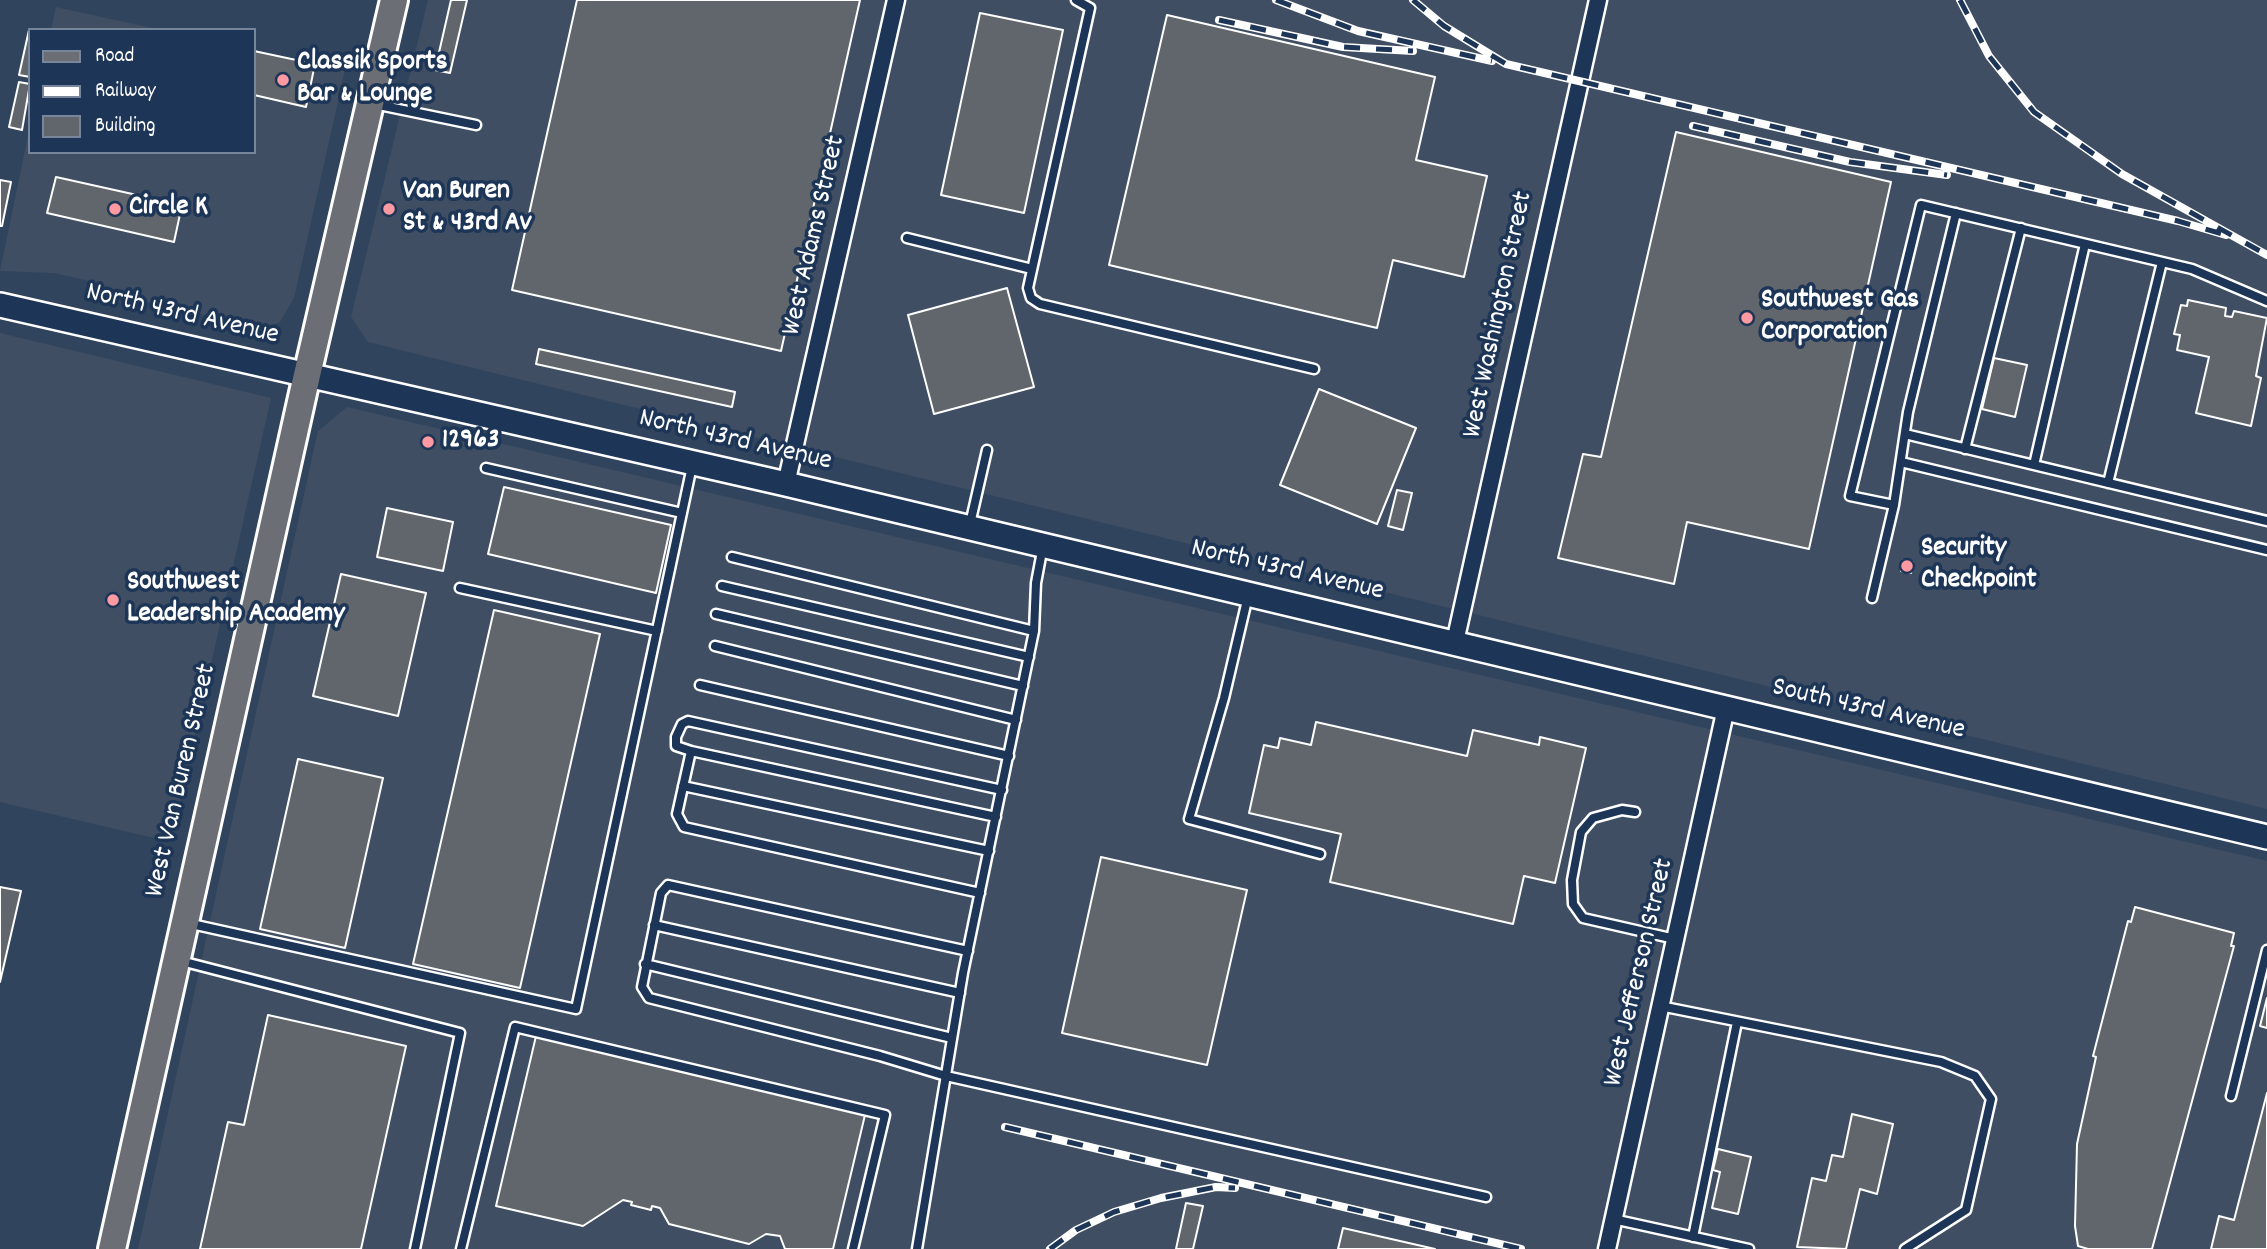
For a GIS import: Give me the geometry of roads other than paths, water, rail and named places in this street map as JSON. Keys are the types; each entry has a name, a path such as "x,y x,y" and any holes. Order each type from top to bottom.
{"main road":[{"name":"West Van Buren Street","path":"112,1249 307,375 394,0"},
{"name":"North 43rd Avenue","path":"0,305 786,484 1455,642"},
{"name":"South 43rd Avenue","path":"1455,642 2267,837"}],"street":[{"name":"West Adams Street","path":"786,484 896,0"},
{"name":"West Washington Street","path":"1455,642 1598,0"},
{"name":"West Jefferson Street","path":"1607,1249 1726,708"}],"lane":[{"path":"1076,0 1090,8 1028,288 1031,298 1040,304 1314,369"},
{"path":"371,103 476,125"},
{"path":"1894,505 1850,496 1922,205 2192,269 2267,301"},
{"path":"1872,598 1894,505 1905,434 1956,213"},
{"path":"1965,449 2021,229"},
{"path":"907,237 1032,269"},
{"path":"2034,465 2085,243"},
{"path":"2108,483 2162,262"},
{"path":"1905,434 2267,521"},
{"path":"969,527 987,450"},
{"path":"1901,462 2267,550"},
{"path":"184,922 576,1009 693,463"},
{"path":"486,468 682,513"},
{"path":"916,1249 968,951 1034,631 1037,583 1044,545"},
{"path":"733,557 1034,631"},
{"path":"722,586 1029,657"},
{"path":"460,588 657,631"},
{"path":"1248,593 1224,698 1189,819 1320,854"},
{"path":"716,614 1023,686"},
{"path":"715,646 1016,720"},
{"path":"700,685 1009,756"},
{"path":"996,817 691,751 676,746 678,730 685,721 1002,790"},
{"path":"691,751 677,814 684,827 980,894"},
{"path":"683,786 989,851"},
{"path":"1635,812 1622,810 1593,818 1581,832 1572,880 1573,904 1583,918 1675,939"},
{"path":"968,951 673,885 663,888 642,987 649,998 880,1056 946,1076 1486,1196"},
{"path":"654,925 960,993"},
{"path":"2231,1096 2267,950"},
{"path":"176,960 460,1033 415,1249"},
{"path":"645,964 952,1038"},
{"path":"1660,1006 1941,1062 1975,1076 1991,1099 1966,1210 1905,1249"},
{"path":"1693,1237 1737,1022"},
{"path":"461,1249 515,1027 885,1115 853,1249"},
{"path":"1613,1219 1749,1249"}],"railway":[{"path":"1276,0 1358,31 1492,61"},
{"path":"1413,0 1444,26 1506,64 2178,221 2226,235"},
{"path":"1960,0 1989,56 2034,112 2122,174 2267,255"},
{"path":"1219,20 1343,47 1413,51"},
{"path":"1693,126 1850,162 1947,175"},
{"path":"1005,1127 1521,1249"},
{"path":"1050,1249 1076,1230 1114,1212 1161,1198 1216,1187 1235,1188"}],"place":[{"name":"Classik Sports Bar & Lounge","path":"283,80"},
{"name":"Circle K","path":"115,209"},
{"name":"Van Buren St & 43rd Av","path":"389,209"},
{"name":"Southwest Gas Corporation","path":"1747,318"},
{"name":"12963","path":"428,442"},
{"name":"Security Checkpoint","path":"1907,566"},
{"name":"Southwest Leadership Academy","path":"113,600"}]}
